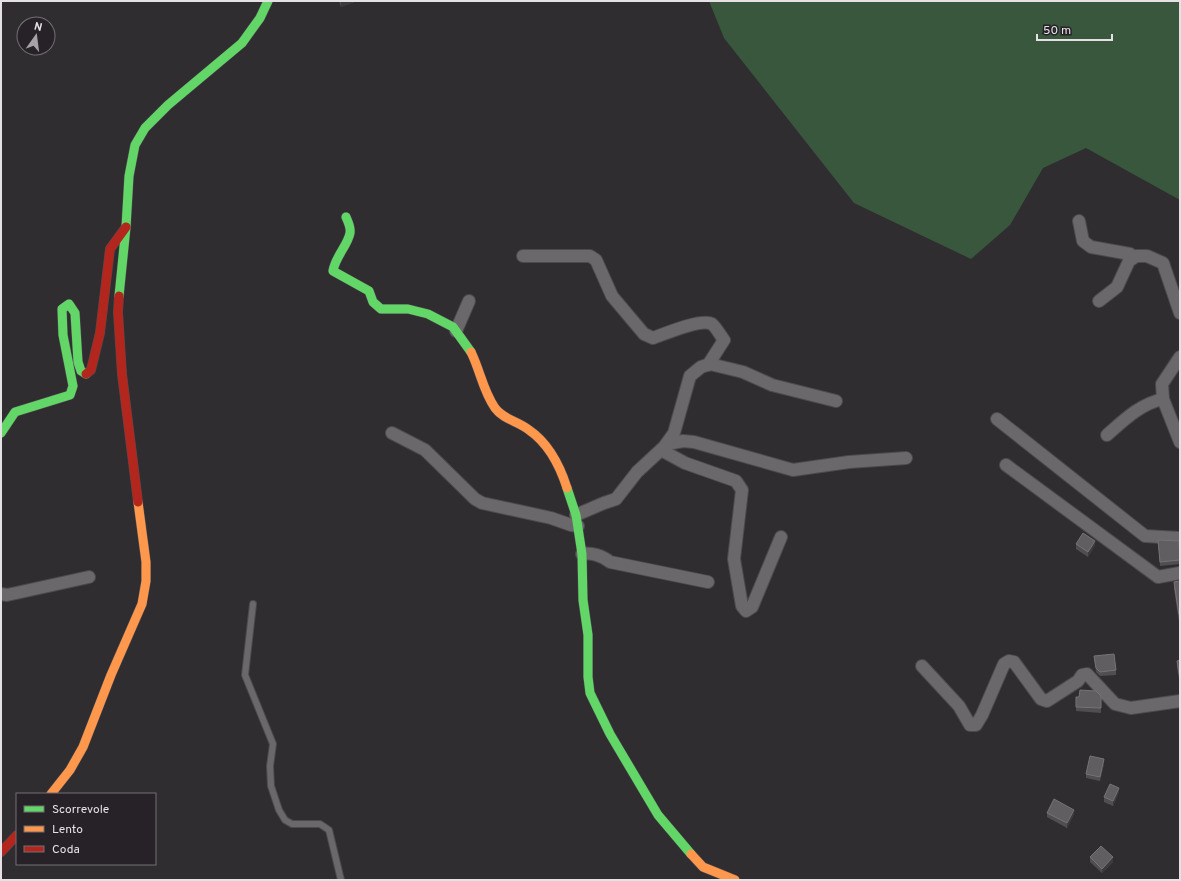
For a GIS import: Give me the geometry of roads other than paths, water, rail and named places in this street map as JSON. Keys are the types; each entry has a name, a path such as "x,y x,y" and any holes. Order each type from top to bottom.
{"street":[{"path":"52,793 70,770 83,746 111,675 142,604 146,581 146,562 122,374 118,312 129,176 135,145 146,128 168,105 242,43 260,18 268,1"},
{"path":"346,217 350,227 350,234 334,265 333,271 369,291 373,302 381,309 408,308 428,314 453,327 472,353 481,380 495,408 503,417 528,429 545,444 563,476 577,520 582,554 583,600 588,635 588,677 590,693 610,734 658,815 703,867 735,880"},
{"path":"1079,221 1083,242 1090,247 1130,254 1133,258"},
{"path":"1,417 70,395 73,386 64,335 62,309 68,304 75,313 78,362 81,371 87,374 91,370 100,333 110,249 126,227"},
{"path":"523,256 590,256 596,260 612,296 644,334 653,338 697,324 712,324 724,340 708,365"},
{"path":"1099,301 1117,287 1129,261 1136,256 1147,256 1163,263 1180,313"},
{"path":"456,331 469,301"},
{"path":"1180,357 1162,384 1163,399 1180,442"},
{"path":"392,434 425,450 475,499 482,503 552,518 571,525 604,503 616,499 637,472 664,447 674,433 690,376 702,367 710,364 743,372 772,385 836,401"},
{"path":"1107,435 1136,410 1152,401 1163,399"},
{"path":"1,433 15,412"},
{"path":"997,419 1145,536 1180,538"},
{"path":"664,447 683,441 694,442 793,470 849,462 906,458"},
{"path":"664,447 685,463 736,481 742,490 734,559 742,606 746,610 752,607 780,537"},
{"path":"1006,465 1158,578 1180,573"},
{"path":"582,554 588,553 605,558 610,562 708,582"},
{"path":"1,594 89,577"},
{"path":"922,666 959,706 970,725 976,725 982,715 1004,664 1009,661 1014,662 1040,699 1047,701 1078,681 1082,675 1088,674 1115,704 1131,708 1180,701"},
{"path":"1,852 16,836"}],"lane":[{"path":"253,604 245,675 274,744 270,766 271,786 279,810 285,820 292,824 320,824 329,830 341,880"}]}
